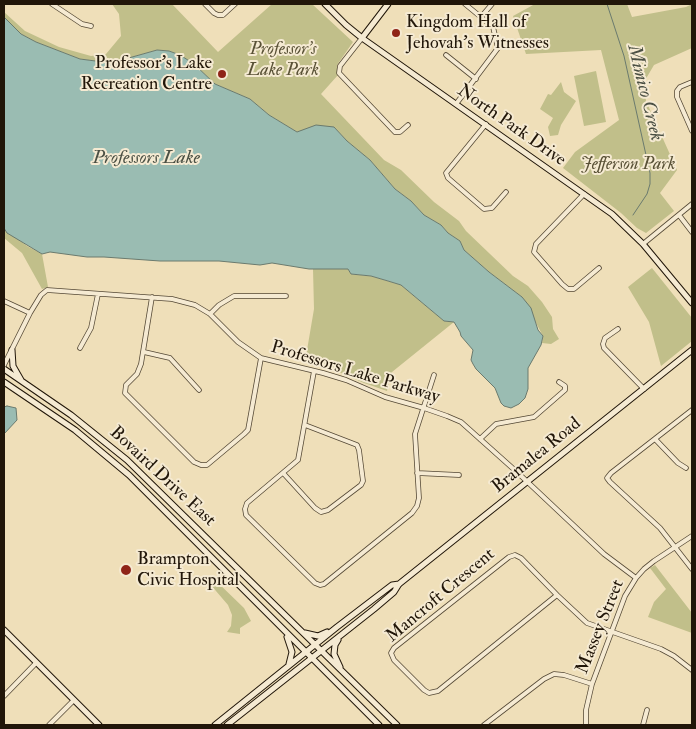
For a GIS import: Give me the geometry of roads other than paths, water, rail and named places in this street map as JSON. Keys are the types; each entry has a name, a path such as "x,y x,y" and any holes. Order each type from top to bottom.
{"main road":[{"name":"North Park Drive","path":"325,4 362,38 620,220 643,244 692,303"},
{"path":"362,38 388,4"},
{"path":"12,350 14,366 21,381"},
{"name":"Bramalea Road","path":"227,725 312,659 394,592 399,584 692,350"},
{"name":"Bovaird Drive East","path":"4,369 72,415 127,460 397,725"},
{"name":"Bovaird Drive East","path":"4,382 75,430 129,475 379,725"},
{"name":"Bramalea Road","path":"215,725 392,584 399,584"},
{"path":"301,632 318,636 337,627"},
{"path":"4,630 99,725"},
{"path":"286,634 292,652 291,661 287,666"},
{"path":"339,637 335,645 334,654 342,672"}],"street":[{"path":"52,4 82,24 91,26"},
{"path":"205,4 218,15 223,15 235,4"},
{"path":"456,104 498,48 493,27 466,4"},
{"path":"481,17 492,4"},
{"path":"362,38 340,66 339,73 396,132 400,132 408,125"},
{"path":"446,55 476,79"},
{"path":"692,82 680,87 676,97 692,131"},
{"path":"486,124 446,173 448,178 484,209 492,208 506,192"},
{"path":"584,194 536,244 534,252 568,289 574,288 599,268"},
{"path":"643,244 692,204"},
{"path":"679,214 692,232"},
{"name":"Professors Lake Parkway","path":"4,365 30,313 41,295 47,290 172,299 195,305 210,314 238,342 261,358 346,380 385,397 424,408 460,422 604,554 636,578"},
{"path":"80,348 91,328 98,294"},
{"path":"210,314 234,296 286,296"},
{"path":"152,297 144,352 137,374 126,385 126,393 194,462 207,465 248,430 261,358"},
{"path":"4,301 30,313"},
{"path":"618,329 604,338 604,348 644,389"},
{"path":"144,352 170,358 199,390"},
{"path":"314,371 298,460 284,474 247,503 245,509 246,515 315,583 320,585 324,584 412,513 417,506 419,498 415,434 434,376"},
{"path":"480,439 496,424 534,417 565,390 565,386 559,382"},
{"path":"692,410 607,478 660,528 692,569"},
{"path":"284,474 315,508 321,512 328,510 361,485 363,481 359,450 356,445 305,425"},
{"path":"656,439 678,463 686,468"},
{"path":"417,473 459,475"},
{"name":"Massey Street","path":"586,725 586,710 592,684 625,596 636,578 654,561 692,536"},
{"name":"Mancroft Crescent","path":"557,595 438,691 429,693 424,690 394,660 391,654 394,648 509,557 516,555 587,623 661,649 692,670"},
{"path":"4,696 36,664"},
{"path":"484,725 544,679 554,674 564,675 592,684"},
{"path":"50,725 74,700"},
{"path":"643,725 647,710"}],"water":[{"name":"Professors Lake","path":"4,17 21,34 36,42 80,59 111,63 157,50 169,51 180,55 194,64 215,84 250,99 269,115 297,132 316,125 334,127 347,141 370,160 395,189 411,201 424,215 441,225 448,233 460,241 464,250 522,297 531,308 538,330 543,336 541,345 528,368 528,389 525,398 511,408 504,406 495,388 473,364 471,360 473,350 461,336 454,322 444,321 401,285 371,276 351,274 348,269 309,269 272,263 260,265 219,261 160,261 87,257 50,252 42,254 7,233 4,228"},
{"path":"4,407 16,408 17,420 4,434"}],"waterway":[{"name":"Mimico Creek","path":"607,4 624,56 650,173 650,184 647,194 633,215"}],"place":[{"name":"Kingdom Hall of Jehovah's Witnesses","path":"396,33"},
{"name":"Professor's Lake Recreation Centre","path":"222,74"},
{"name":"Brampton Civic Hospital","path":"126,570"}],"park label":[{"name":"Professor's Lake Park","path":"283,60"},
{"name":"Jefferson Park","path":"628,165"}]}
